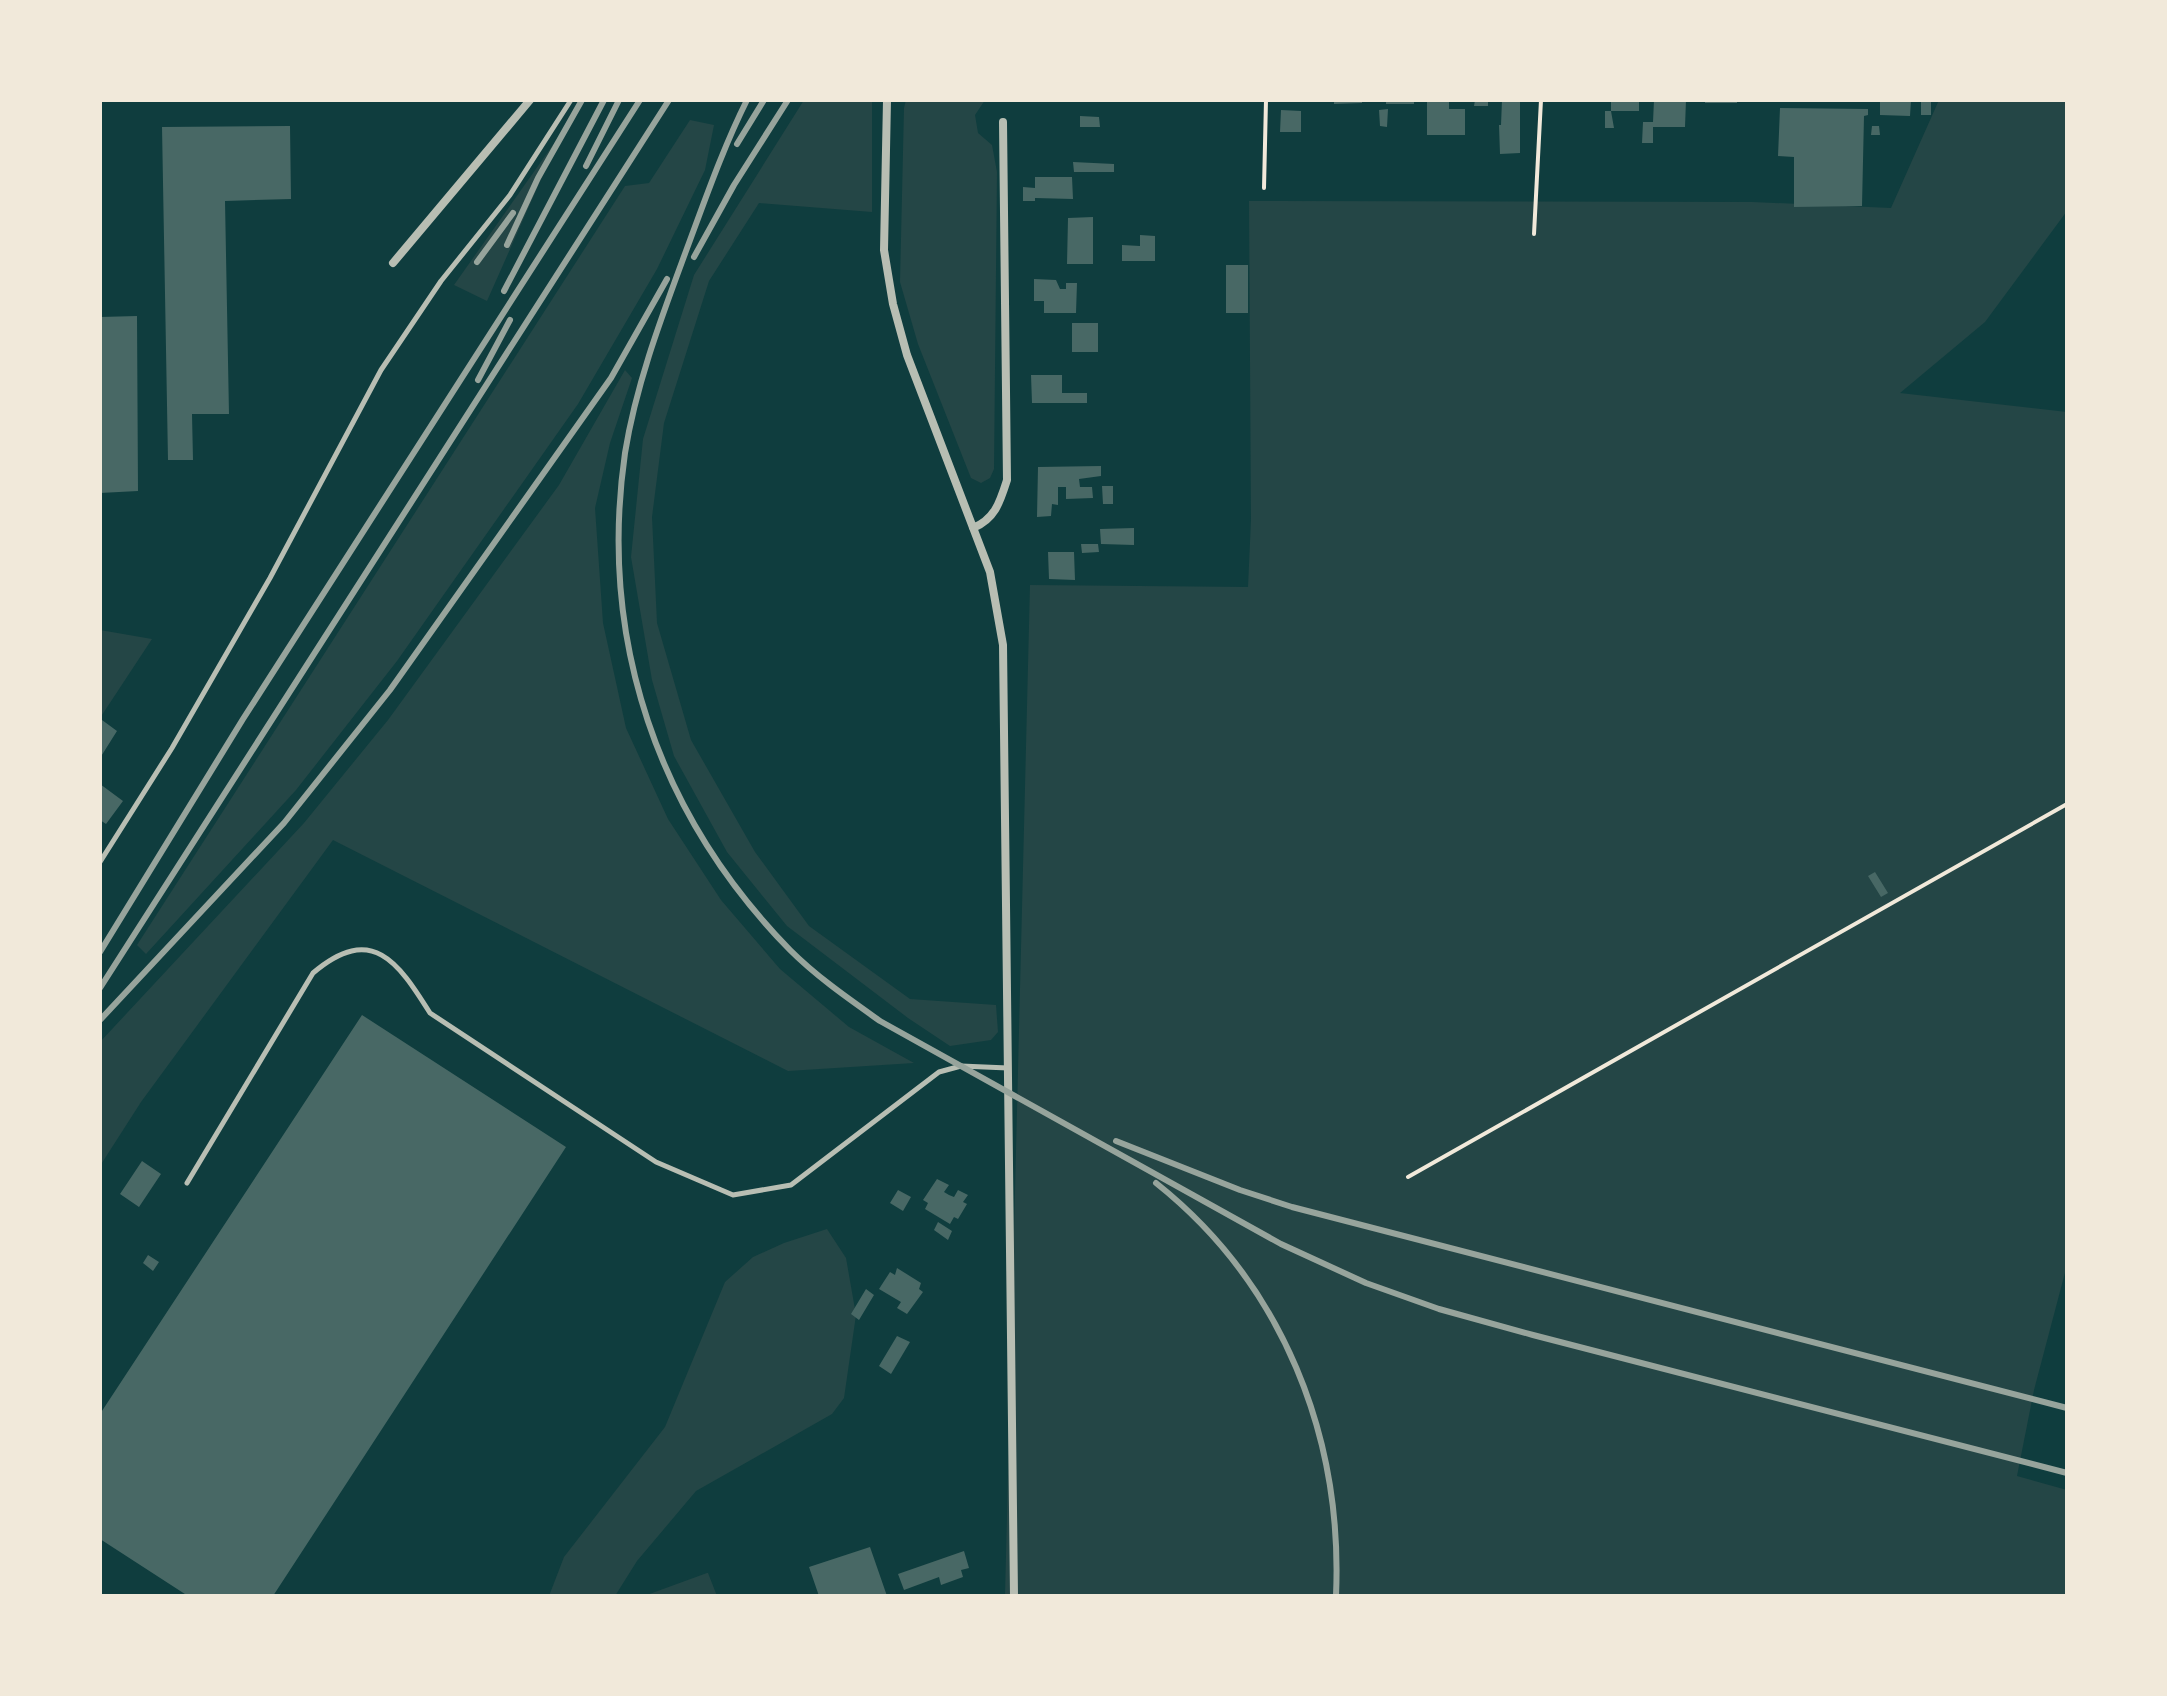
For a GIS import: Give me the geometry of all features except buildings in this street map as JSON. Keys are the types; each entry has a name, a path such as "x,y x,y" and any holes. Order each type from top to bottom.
{"street":[{"path":"393,263 530,100"},
{"path":"887,100 884,250 893,304 907,355 990,572 1003,645 1014,1596"},
{"path":"973,528 984,524 999,508 1007,480 1003,122"}],"lane":[{"path":"100,862 172,748 262,591 381,370 441,281 510,195 571,100"},
{"path":"187,1183 313,973 331,957 358,948 388,957 406,976 430,1013 642,1154 733,1195 791,1185 939,1072 961,1066 1009,1069"}],"path":[{"path":"1264,188 1266,100"},
{"path":"1534,234 1541,100"},
{"path":"1408,1177 2067,804"}],"shaded area":[{"path":"804,100 872,100 872,212 759,203 709,281 664,423 652,517 657,623 691,740 755,852 809,926 910,999 996,1005 998,1032 991,1040 950,1046 787,926 727,852 674,756 652,680 631,557 643,439 694,275"},
{"path":"906,100 985,100 975,115 978,133 992,145 997,172 994,469 990,478 981,483 971,478 918,344 900,282"},
{"path":"1939,100 2067,100 2067,211 1985,322 1900,393 2067,412 2067,1265 2034,1390 2017,1476 2067,1490 2067,1596 1005,1596 1030,585 1248,587 1251,520 1249,201 1752,202 1891,208"},
{"path":"690,120 714,125 705,170 657,269 578,404 397,661 296,790 146,954 137,945 625,186 649,183"},
{"path":"562,132 487,301 454,285"},
{"path":"625,370 632,378 610,443 595,508 603,623 626,728 668,819 721,900 780,969 849,1027 914,1063 788,1071 333,840 141,1102 100,1166 100,1042 304,823 388,720 559,485"},
{"path":"100,630 152,639 100,718"},
{"path":"827,1229 846,1258 856,1315 844,1398 832,1414 696,1491 637,1561 615,1596 549,1596 564,1557 665,1427 725,1282 753,1257"},
{"path":"707,1573 717,1596 644,1596"}],"railway":[{"path":"507,245 538,178 582,100"},
{"path":"504,291 604,100"},
{"path":"586,166 619,100"},
{"path":"100,952 243,719 640,100"},
{"path":"100,988 669,100"},
{"path":"747,100 722,155 677,276 636,401 625,453 619,523 621,591 631,657 648,721 673,783 705,842 744,898 790,950 822,979 880,1021 1281,1244 1366,1283 1439,1309 1533,1335 2067,1473"},
{"path":"737,144 764,100"},
{"path":"694,257 734,185 788,100"},
{"path":"477,262 513,213"},
{"path":"100,1020 284,823 390,690 611,378 667,279"},
{"path":"478,380 510,320"},
{"path":"1116,1141 1292,1207 2067,1408"},
{"path":"1156,1183 1200,1223 1239,1268 1271,1316 1296,1368 1316,1422 1329,1479 1335,1537 1336,1596"}]}
